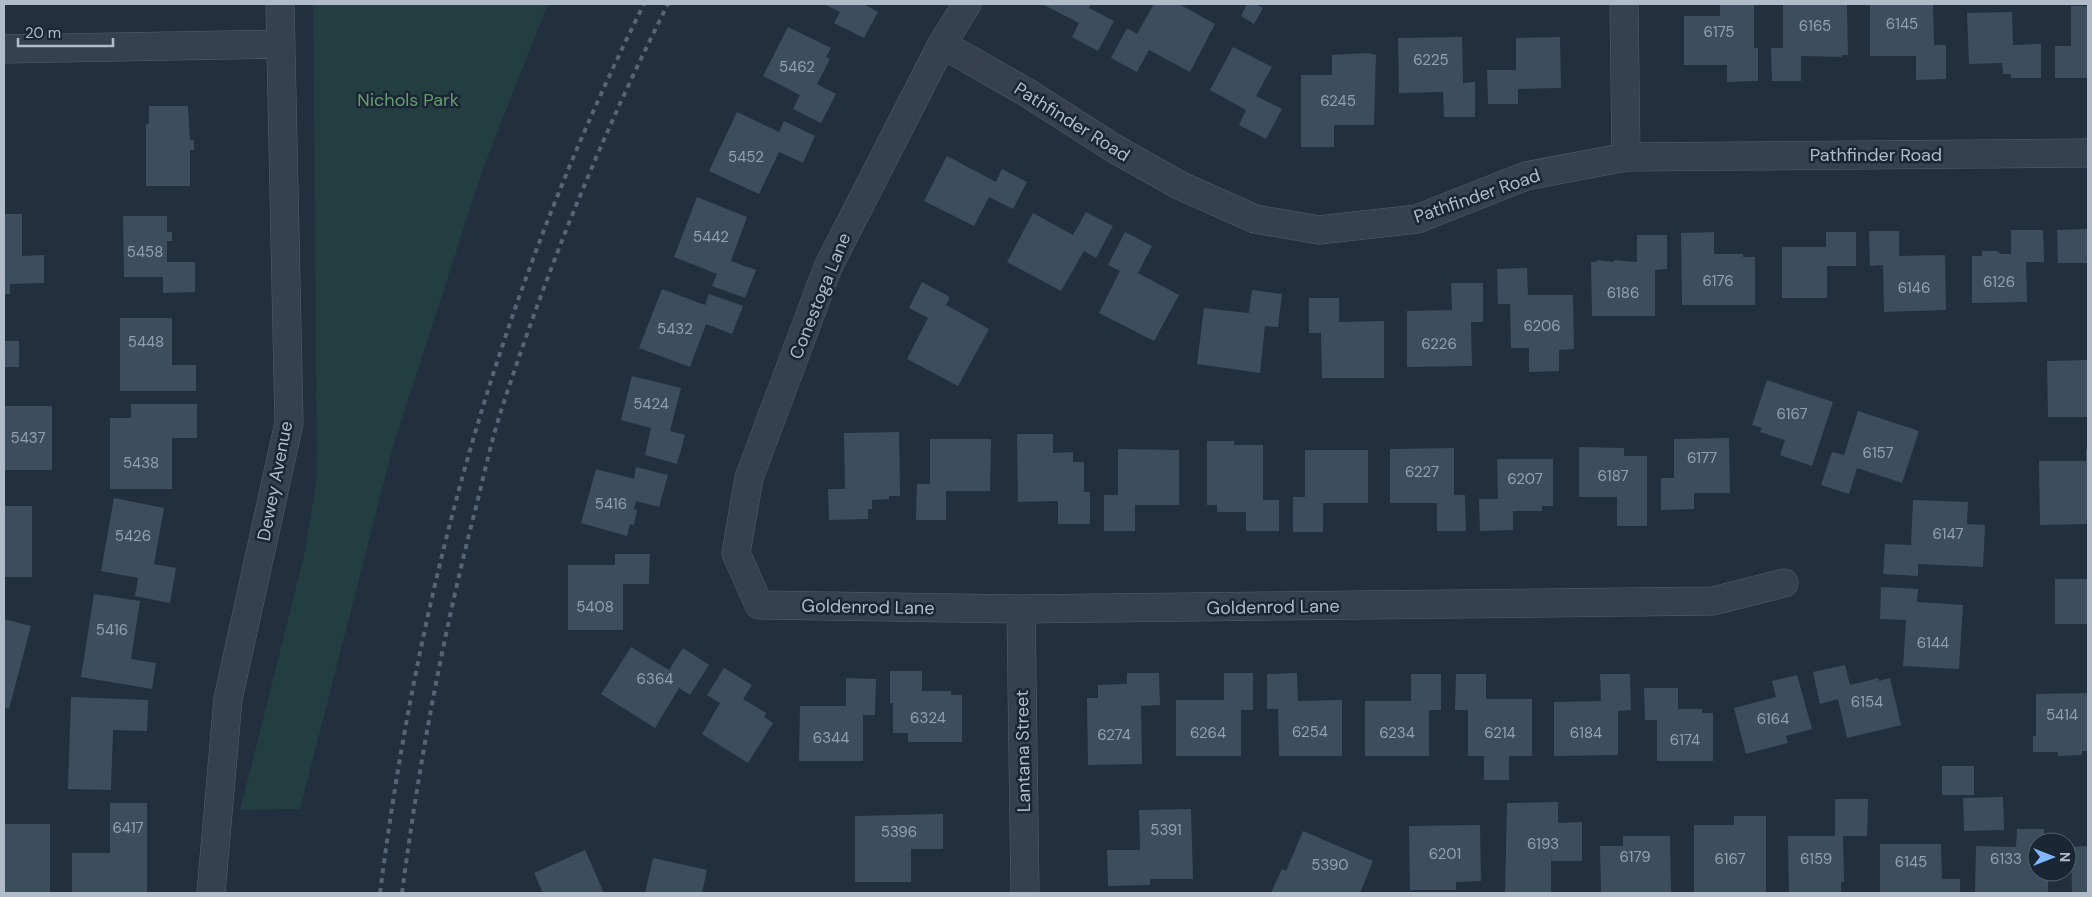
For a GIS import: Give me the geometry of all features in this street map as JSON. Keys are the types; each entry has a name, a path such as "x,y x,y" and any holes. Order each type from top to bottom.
{"street":[{"name":"Dewey Avenue","path":"211,893 228,699 289,423 280,4"},
{"name":"Conestoga Lane","path":"759,604 736,553 750,478 828,267 942,44 967,4"},
{"path":"1624,4 1626,157"},
{"path":"4,49 280,44"},
{"name":"Pathfinder Road","path":"942,44 1180,186 1255,219 1319,230 1417,219 1526,176 1626,157 2088,153"},
{"name":"Goldenrod Lane","path":"759,604 1021,609 1713,602 1784,583"},
{"name":"Lantana Street","path":"1021,609 1025,893"}],"green space":[{"name":"Nichols Park","path":"313,4 548,4 484,166 394,443 300,809 240,810 305,552 317,476"}],"building":[{"path":"824,4 863,4 878,12 864,38 834,23 840,12"},
{"path":"1042,4 1091,4 1089,8 1114,21 1098,51 1072,37 1079,23"},
{"path":"1154,4 1179,4 1215,24 1190,72 1149,50 1137,72 1111,58 1127,28 1137,34"},
{"path":"1247,4 1255,4 1263,8 1254,24 1241,16"},
{"path":"1720,4 1754,4 1754,48 1758,48 1758,81 1727,82 1727,65 1684,65 1684,16 1720,16"},
{"path":"1783,4 1847,4 1848,55 1842,55 1842,57 1801,56 1801,81 1772,81 1771,48 1783,48"},
{"path":"1870,4 1933,4 1934,45 1946,45 1946,79 1916,80 1916,56 1870,56"},
{"path":"2071,6 2088,6 2087,78 2055,78 2055,46 2071,46"},
{"path":"2012,12 2013,45 2041,44 2041,78 2011,78 2011,74 2003,74 2002,63 1969,64 1967,13"},
{"path":"788,27 831,48 826,57 830,59 817,84 836,94 821,123 793,109 800,95 763,76"},
{"path":"1462,37 1463,83 1475,82 1475,117 1444,117 1443,92 1399,93 1398,38"},
{"path":"1560,37 1561,88 1518,89 1518,104 1488,104 1487,70 1516,70 1516,38"},
{"path":"1233,47 1272,67 1256,96 1282,109 1266,139 1239,125 1246,110 1210,90"},
{"path":"1368,53 1376,55 1374,125 1334,125 1334,147 1301,147 1301,75 1332,75 1332,55"},
{"path":"149,106 188,106 190,140 194,140 194,150 190,150 190,186 146,186 146,124 149,124"},
{"path":"737,112 779,132 784,121 815,136 803,163 779,152 759,194 709,171"},
{"path":"947,156 996,182 1002,169 1027,182 1013,209 989,197 974,226 924,201"},
{"path":"697,197 747,217 731,261 756,270 745,298 712,286 717,274 674,257"},
{"path":"1086,212 1113,226 1096,258 1084,251 1061,291 1007,262 1033,213 1073,235"},
{"path":"4,214 22,214 22,256 44,255 44,283 10,284 10,294 4,294"},
{"path":"123,216 167,216 167,232 172,232 172,241 167,241 167,262 195,262 195,292 163,293 163,277 124,277"},
{"path":"2088,229 2088,263 2058,263 2057,230"},
{"path":"2011,230 2043,230 2044,262 2026,262 2027,302 1972,303 1972,256 1982,256 1982,251 1997,251 2001,254 2011,254"},
{"path":"1869,231 1899,231 1899,256 1945,255 1946,310 1884,312 1883,265 1870,266"},
{"path":"1125,232 1152,246 1138,273 1179,295 1154,341 1099,313 1120,271 1108,265"},
{"path":"1714,232 1714,254 1743,254 1743,257 1755,257 1755,305 1682,305 1681,233"},
{"path":"1826,232 1856,232 1856,266 1827,266 1827,298 1782,298 1782,247 1826,247"},
{"path":"1637,235 1667,235 1667,269 1655,270 1655,316 1592,316 1591,262 1597,262 1597,260 1614,262 1614,260 1637,262"},
{"path":"1527,268 1528,295 1573,295 1574,349 1559,350 1559,371 1529,372 1529,348 1511,348 1510,304 1498,304 1497,269"},
{"path":"922,282 950,297 946,305 989,329 958,386 907,359 928,318 909,308"},
{"path":"1451,283 1483,283 1483,322 1471,322 1472,366 1407,367 1407,311 1452,310"},
{"path":"662,289 705,305 709,294 743,306 732,334 706,324 690,367 639,348"},
{"path":"1252,290 1282,294 1278,327 1265,326 1260,373 1197,364 1204,308 1249,313"},
{"path":"1309,298 1339,298 1339,322 1384,321 1384,378 1322,378 1321,333 1309,333"},
{"path":"120,318 172,318 172,365 196,365 196,391 120,391"},
{"path":"4,341 19,341 19,367 4,367"},
{"path":"2088,360 2088,417 2048,417 2047,361"},
{"path":"632,376 681,388 670,431 685,435 677,464 645,455 651,428 621,420"},
{"path":"1767,380 1833,402 1812,466 1780,455 1785,440 1760,432 1762,428 1752,425"},
{"path":"131,404 197,404 197,438 172,438 172,489 110,489 110,418 131,418"},
{"path":"4,406 52,406 52,470 4,470"},
{"path":"1858,411 1919,431 1902,483 1857,468 1849,494 1821,485 1832,452 1844,455"},
{"path":"899,432 900,496 889,496 889,499 872,500 872,509 868,509 868,519 829,520 828,489 845,489 844,433"},
{"path":"1017,434 1053,434 1053,453 1073,452 1073,462 1084,462 1084,492 1090,492 1090,524 1058,524 1058,501 1018,502"},
{"path":"1729,438 1730,493 1694,493 1694,509 1661,510 1661,478 1674,478 1674,439"},
{"path":"930,439 991,439 990,491 946,491 946,520 916,520 917,484 930,484"},
{"path":"1207,441 1234,441 1234,445 1263,445 1263,500 1279,500 1279,531 1246,531 1246,512 1217,512 1217,505 1207,505"},
{"path":"1579,447 1624,448 1624,456 1647,456 1647,526 1617,526 1617,497 1579,497"},
{"path":"1454,448 1454,495 1465,495 1466,531 1437,531 1437,503 1390,503 1390,449"},
{"path":"1118,449 1179,450 1179,505 1135,505 1135,531 1104,531 1104,495 1118,495"},
{"path":"2086,449 2088,449 2088,524 2040,525 2039,461 2086,461"},
{"path":"1305,450 1368,450 1368,503 1323,503 1323,532 1293,532 1293,497 1305,497"},
{"path":"1497,459 1553,459 1553,506 1542,506 1542,511 1513,511 1513,530 1480,531 1479,499 1498,499"},
{"path":"636,467 668,475 659,507 636,501 634,509 637,510 634,525 630,524 627,536 581,523 596,469 634,479"},
{"path":"114,498 164,508 154,564 176,568 170,603 135,596 138,578 101,571"},
{"path":"1913,500 1968,502 1967,524 1985,525 1983,567 1918,564 1918,576 1883,574 1885,544 1911,545"},
{"path":"4,506 32,506 32,577 4,577"},
{"path":"615,554 650,554 649,584 623,584 623,630 568,630 568,565 615,565"},
{"path":"2055,579 2088,579 2088,624 2055,624"},
{"path":"1881,587 1918,589 1917,602 1963,605 1959,669 1903,666 1906,620 1880,619"},
{"path":"94,594 140,601 131,659 156,663 152,689 81,677"},
{"path":"4,619 31,626 9,709 4,707"},
{"path":"631,647 669,670 683,648 709,665 690,695 679,688 655,728 601,694"},
{"path":"1845,665 1850,685 1878,678 1879,681 1890,678 1901,725 1847,738 1838,699 1820,704 1813,672"},
{"path":"724,668 752,685 743,699 766,713 764,717 773,723 748,763 702,734 720,703 707,695"},
{"path":"890,671 922,671 922,691 951,691 951,695 962,695 962,742 908,742 908,733 893,733 893,703 890,703"},
{"path":"1127,673 1159,673 1160,705 1141,706 1142,764 1088,765 1087,698 1098,698 1098,685 1127,684"},
{"path":"1224,673 1253,673 1253,710 1241,710 1241,756 1176,756 1176,700 1224,700"},
{"path":"1297,673 1298,701 1342,700 1342,756 1279,756 1278,709 1267,709 1267,674"},
{"path":"1411,674 1441,674 1441,710 1429,710 1429,756 1365,756 1365,701 1411,701"},
{"path":"1456,674 1486,674 1486,699 1532,699 1532,756 1509,756 1509,780 1484,780 1484,756 1468,756 1468,710 1455,710"},
{"path":"1600,674 1630,674 1631,710 1618,711 1618,755 1554,756 1554,702 1601,701"},
{"path":"1797,675 1812,729 1786,736 1788,743 1746,754 1734,708 1776,697 1772,681"},
{"path":"846,678 876,679 875,715 863,715 863,761 799,761 800,706 846,706"},
{"path":"1644,688 1678,688 1678,709 1702,709 1702,713 1713,713 1713,761 1657,761 1657,720 1645,720"},
{"path":"2088,693 2088,751 2082,751 2082,755 2058,756 2058,752 2033,752 2033,736 2036,736 2036,694"},
{"path":"71,697 148,700 147,731 113,730 111,790 68,789"},
{"path":"1942,766 1974,766 1974,795 1942,795"},
{"path":"2003,797 2004,830 1964,831 1963,798"},
{"path":"1835,799 1868,799 1867,836 1843,836 1844,882 1841,882 1841,893 1789,893 1788,836 1835,836"},
{"path":"1558,802 1558,823 1582,822 1582,861 1551,861 1551,893 1505,893 1507,803"},
{"path":"110,803 147,803 147,893 72,893 72,853 110,853"},
{"path":"1191,809 1193,879 1150,879 1150,885 1108,886 1107,850 1140,850 1139,810"},
{"path":"943,814 943,849 911,849 911,882 855,882 855,816"},
{"path":"1734,816 1766,816 1766,893 1694,893 1694,825 1734,825"},
{"path":"4,824 50,824 50,893 5,893"},
{"path":"1480,825 1481,881 1456,882 1456,890 1410,890 1409,826"},
{"path":"2017,829 2044,829 2044,832 2027,832 2027,882 2048,882 2048,893 1975,893 1976,846 2016,847"},
{"path":"1303,831 1373,861 1360,893 1271,893 1282,869 1286,871"},
{"path":"1623,836 1670,836 1671,893 1601,893 1600,846 1623,846"},
{"path":"1880,844 1941,844 1942,879 1960,879 1960,893 1880,893"},
{"path":"2088,846 2088,893 2072,893 2072,882 2077,882 2077,847"},
{"path":"585,850 604,893 543,893 534,873"},
{"path":"653,858 707,870 702,893 645,893"}],"railway":[{"path":"380,893 397,776 418,662 444,549 474,437 509,327 548,219 594,111 644,4"},
{"path":"402,893 433,699 464,555 497,423 556,255 620,103 668,4"}]}
